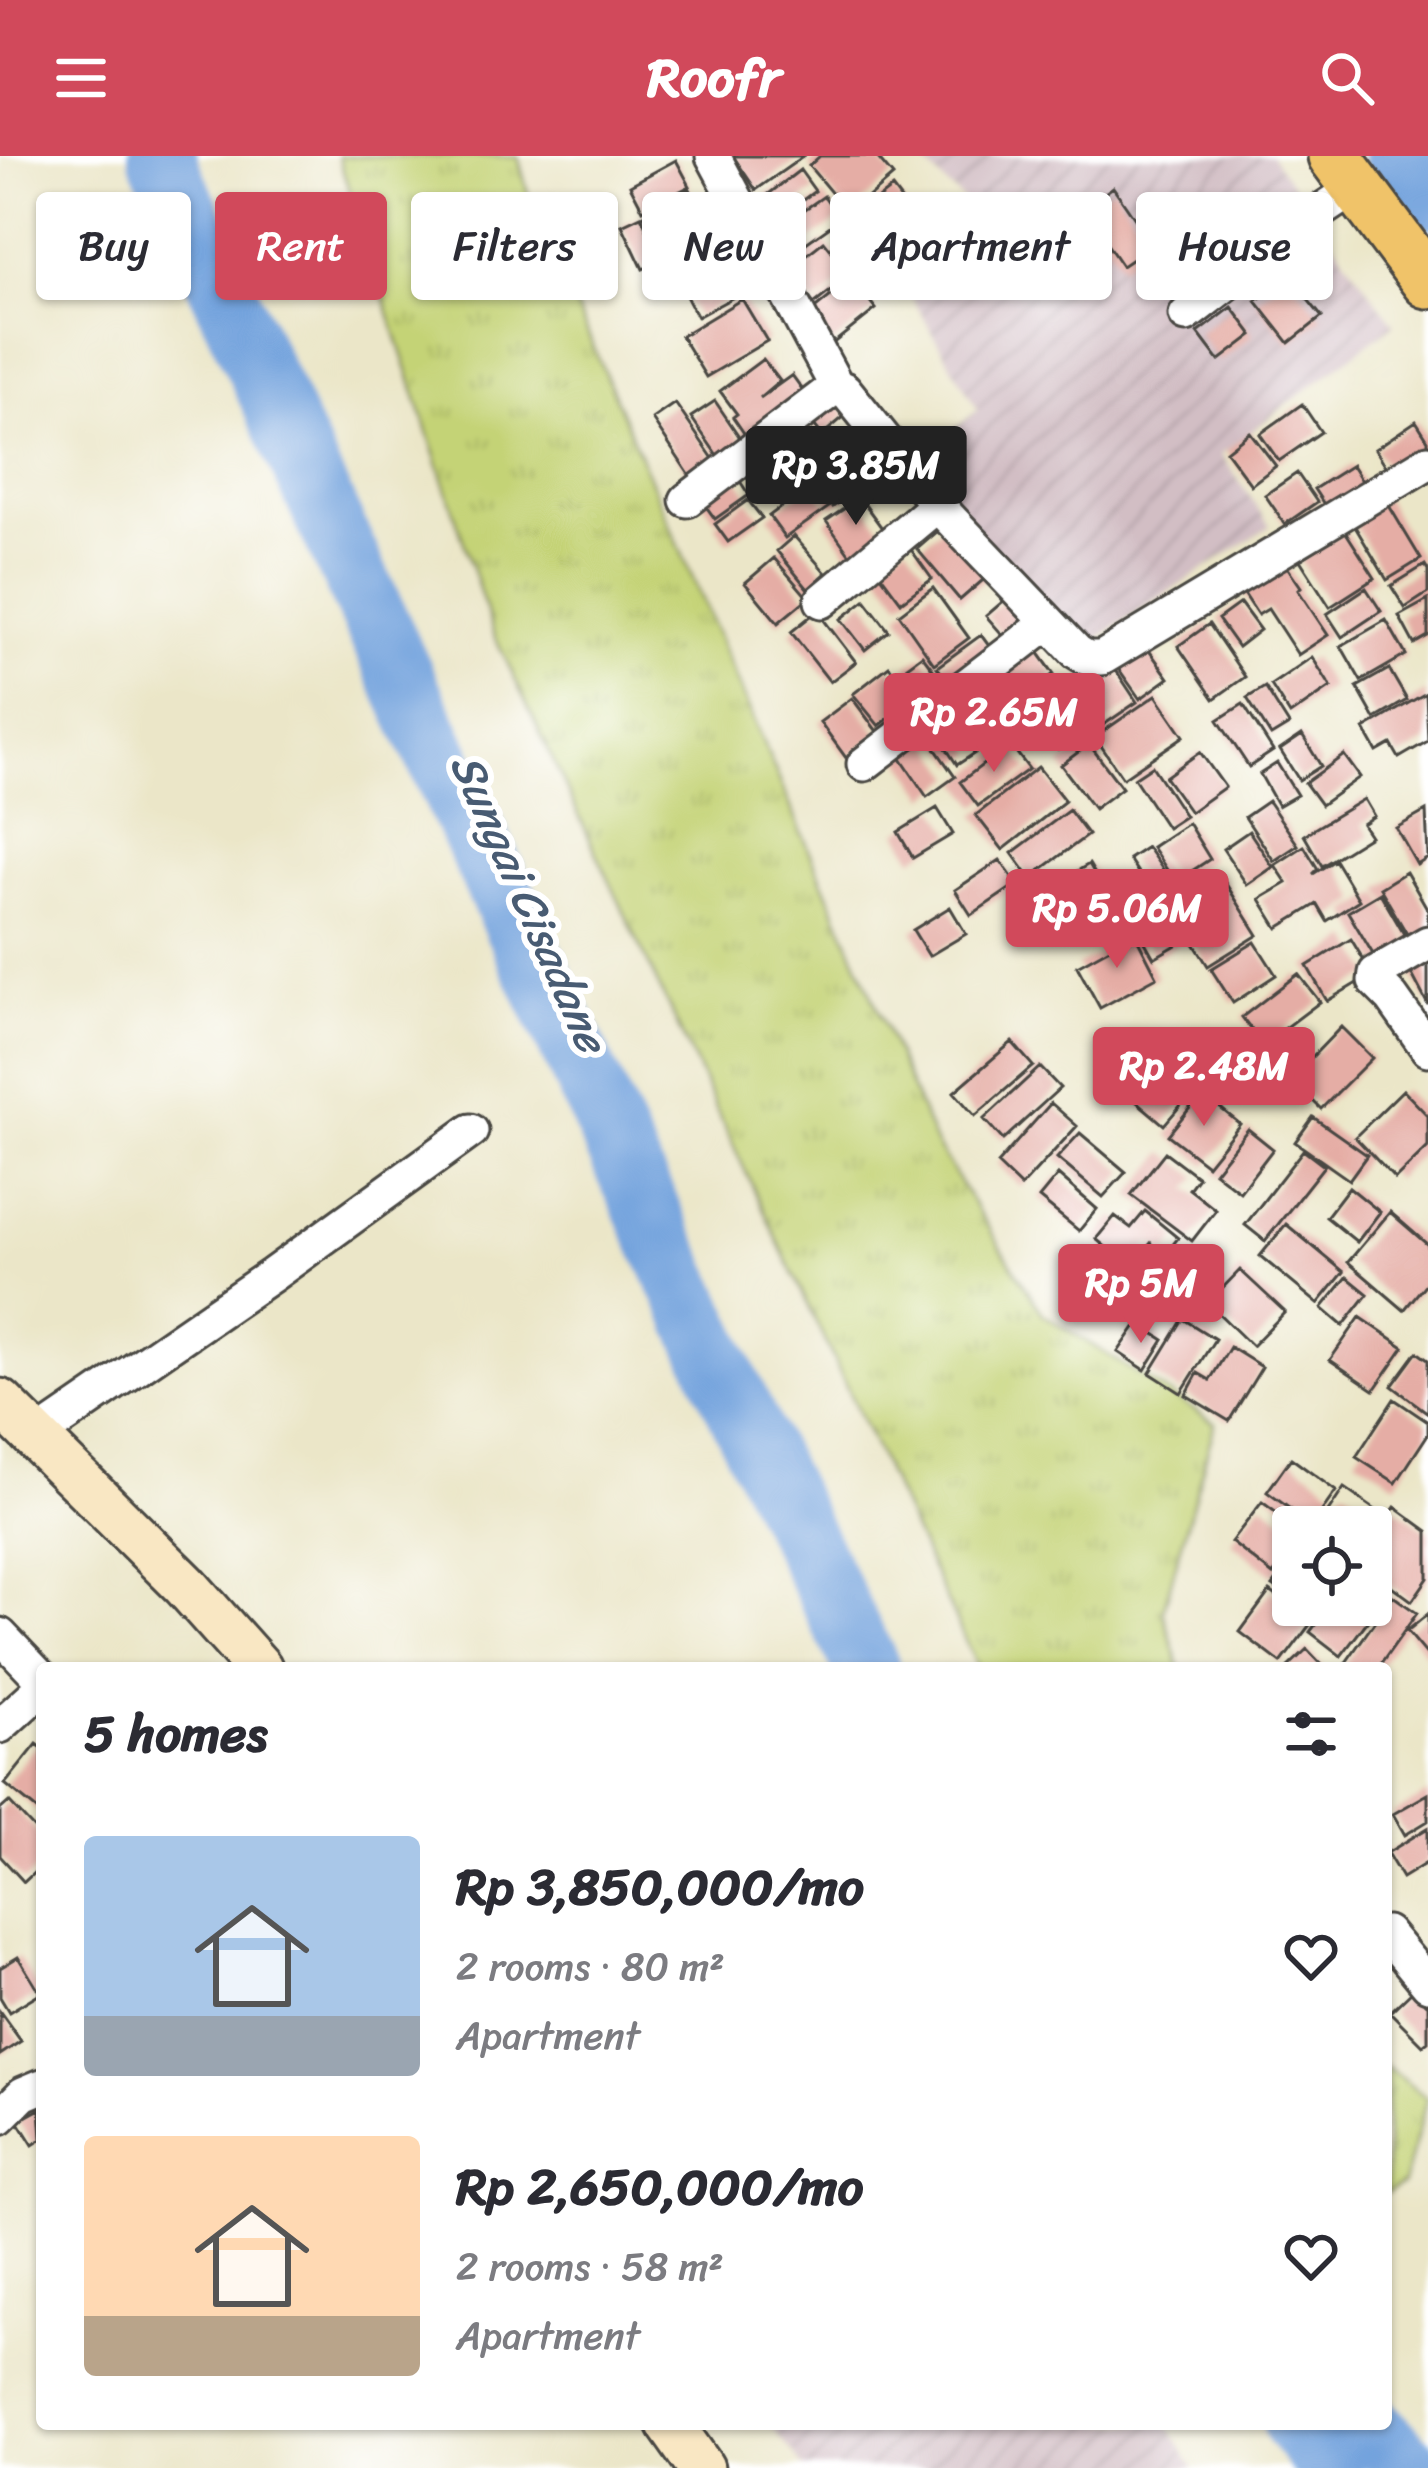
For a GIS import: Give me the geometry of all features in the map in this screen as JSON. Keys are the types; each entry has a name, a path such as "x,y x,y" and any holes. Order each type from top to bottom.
{"main road":[{"path":"1346,172 1428,282"}],"street":[{"path":"713,156 837,387 844,389 937,505 1087,658 1102,658 1428,462"},
{"path":"1186,314 1315,215 1346,172"},
{"path":"688,500 837,387"},
{"path":"822,601 937,505"},
{"path":"864,764 1048,623"},
{"path":"1428,943 1376,973 1375,981 1428,1049"},
{"path":"35,1438 471,1131"},
{"path":"0,1402 184,1585 254,1662"},
{"path":"0,1635 36,1673"},
{"path":"0,1726 36,1693"},
{"path":"1392,1940 1428,1984"},
{"path":"0,2117 23,2094 36,2089"},
{"path":"674,2430 700,2468"}],"shaded area":[{"path":"916,156 1271,156 1297,192 1136,192 1136,300 1333,300 1333,241 1394,324 1221,454 1270,526 1083,648 909,465 978,410 913,300 1112,300 1112,192 954,192"},
{"path":"775,2430 1171,2430 1194,2468 804,2468"}],"green space":[{"path":"338,156 518,156 528,192 411,192 411,300 573,300 935,1143 1043,1314 1215,1423 1163,1611 1178,1662 975,1662 493,632 385,300 387,192 350,192"},
{"path":"1392,2072 1427,2098 1403,2184 1392,2190"}],"building":[{"path":"733,156 804,156 756,190"},
{"path":"820,156 876,156 893,176 874,192 831,192 809,166"},
{"path":"676,160 690,186 678,192 642,192 642,208 630,185"},
{"path":"800,170 815,191 806,198 806,192 771,192"},
{"path":"1113,187 1136,220 1136,257 1122,266 1112,251 1112,192 1106,192"},
{"path":"824,196 830,205 830,226 806,243 806,208"},
{"path":"641,216 642,267 622,225"},
{"path":"824,241 830,249 830,291 814,304 806,294 806,255"},
{"path":"830,297 869,300 876,309 831,345 807,315"},
{"path":"688,300 728,300 697,317"},
{"path":"743,300 767,341 706,377 681,336"},
{"path":"1308,300 1322,317 1289,343 1256,301"},
{"path":"1232,307 1253,335 1219,361 1198,333"},
{"path":"763,359 780,381 760,398 792,375 810,400 750,442 720,391"},
{"path":"830,394 846,415 822,435 806,415"},
{"path":"715,401 745,445 721,461 691,417"},
{"path":"675,403 714,460 690,476 652,419"},
{"path":"1302,404 1321,432 1279,461 1260,434"},
{"path":"1416,421 1428,440 1428,455 1394,478 1375,449"},
{"path":"1250,432 1276,466 1251,485 1226,451"},
{"path":"816,434 832,456 789,487 773,466"},
{"path":"851,455 870,481 833,507 815,481"},
{"path":"1352,465 1369,492 1331,515 1314,489"},
{"path":"732,469 749,495 715,519 697,494"},
{"path":"1297,473 1317,502 1285,524 1265,495"},
{"path":"812,484 829,507 785,538 769,516"},
{"path":"860,498 887,535 853,559 826,521"},
{"path":"1385,499 1421,559 1387,580 1351,520"},
{"path":"748,500 762,518 728,542 715,524"},
{"path":"946,524 990,574 960,600 917,549"},
{"path":"1345,531 1375,578 1330,607 1300,560"},
{"path":"794,536 826,573 808,589 777,551"},
{"path":"907,544 932,579 901,602 875,567"},
{"path":"774,558 808,598 778,623 745,583"},
{"path":"1281,558 1328,635 1298,655 1268,609 1258,615 1239,586"},
{"path":"1425,565 1428,593 1405,608 1391,586"},
{"path":"933,588 969,638 934,664 899,614"},
{"path":"1366,588 1381,611 1342,637 1327,614"},
{"path":"1015,591 1036,615 1007,640 986,616"},
{"path":"865,600 889,631 865,650 841,619"},
{"path":"1428,600 1428,636 1414,644 1399,616"},
{"path":"1240,603 1260,630 1238,647 1218,619"},
{"path":"817,611 856,662 830,682 791,632"},
{"path":"1386,620 1406,655 1361,681 1341,646"},
{"path":"1209,624 1245,677 1214,699 1178,646"},
{"path":"981,635 997,657 954,689 937,667"},
{"path":"1140,638 1169,678 1140,699 1111,658"},
{"path":"1033,645 1054,674 1016,701 996,673"},
{"path":"922,655 947,688 931,700 907,666"},
{"path":"1312,657 1331,687 1290,715 1271,685"},
{"path":"1109,660 1137,702 1096,730 1067,688"},
{"path":"889,666 914,698 879,726 853,694"},
{"path":"1389,669 1407,700 1375,719 1357,687"},
{"path":"1051,684 1063,700 1035,721 1023,705"},
{"path":"1265,687 1289,725 1271,736 1247,698"},
{"path":"1426,693 1428,741 1399,758 1391,744 1377,752 1364,729"},
{"path":"1156,695 1184,736 1123,778 1095,737"},
{"path":"980,696 1005,732 981,749 956,712"},
{"path":"852,698 879,734 846,758 820,722"},
{"path":"1065,703 1084,730 1058,749 1039,722"},
{"path":"1243,704 1273,751 1249,767 1218,720"},
{"path":"949,713 975,753 957,765 931,725"},
{"path":"923,731 955,777 927,797 895,750"},
{"path":"1302,735 1321,766 1299,780 1280,750"},
{"path":"1010,744 1029,769 978,806 960,782"},
{"path":"1089,744 1122,788 1094,809 1061,765"},
{"path":"1200,752 1225,787 1190,812 1165,777"},
{"path":"1344,755 1360,777 1321,805 1305,783"},
{"path":"1277,763 1297,795 1278,806 1260,774"},
{"path":"1152,766 1185,816 1167,828 1134,778"},
{"path":"1038,767 1065,801 1003,850 976,815"},
{"path":"1364,799 1374,816 1362,824 1370,836 1322,866 1304,835"},
{"path":"1268,801 1298,845 1274,861 1245,817"},
{"path":"937,808 953,834 913,858 898,832"},
{"path":"1069,810 1088,835 1030,878 1012,853"},
{"path":"1426,811 1428,858 1417,865 1396,828"},
{"path":"1188,823 1210,859 1175,882 1152,847"},
{"path":"1249,831 1273,867 1247,885 1223,849"},
{"path":"1304,846 1318,869 1313,874 1335,860 1359,900 1327,921 1317,904 1278,928 1260,899 1287,883 1275,865"},
{"path":"1147,847 1171,881 1152,894 1129,859"},
{"path":"1000,860 1017,884 971,915 955,890"},
{"path":"1089,864 1118,913 1078,937 1049,888"},
{"path":"1406,872 1428,910 1428,937 1414,946 1380,888"},
{"path":"1221,876 1258,935 1208,966 1172,908"},
{"path":"1380,893 1412,948 1380,966 1348,912"},
{"path":"1150,895 1178,944 1154,958 1126,909"},
{"path":"950,907 966,934 929,956 913,930"},
{"path":"1135,934 1157,977 1100,1008 1077,966"},
{"path":"1351,939 1372,974 1327,1001 1307,966"},
{"path":"1255,942 1276,975 1233,1003 1211,969"},
{"path":"1428,954 1428,1005 1407,965"},
{"path":"1298,974 1320,1002 1263,1045 1242,1017"},
{"path":"1341,1027 1372,1058 1321,1109 1300,1088 1290,1097 1266,1073 1295,1044 1310,1059"},
{"path":"1012,1042 1033,1066 975,1116 954,1092"},
{"path":"1040,1067 1060,1088 1003,1140 984,1119"},
{"path":"1154,1068 1187,1098 1164,1125 1130,1096"},
{"path":"1403,1090 1428,1116 1428,1147 1395,1179 1355,1137"},
{"path":"1202,1093 1240,1124 1207,1165 1168,1135"},
{"path":"1051,1103 1077,1126 1021,1187 997,1164"},
{"path":"1313,1117 1367,1155 1349,1180 1295,1142"},
{"path":"1248,1129 1273,1149 1240,1192 1214,1172"},
{"path":"1080,1133 1126,1172 1103,1197 1057,1158"},
{"path":"1303,1150 1324,1166 1265,1241 1245,1225"},
{"path":"1165,1152 1198,1177 1189,1189 1216,1210 1192,1241 1131,1195"},
{"path":"1058,1175 1097,1209 1079,1231 1039,1198"},
{"path":"1349,1187 1380,1212 1357,1242 1326,1217"},
{"path":"1145,1211 1178,1238 1165,1255 1151,1243 1131,1268 1096,1239 1115,1216 1131,1228"},
{"path":"1390,1212 1428,1245 1428,1281 1404,1310 1348,1262"},
{"path":"1286,1224 1344,1272 1318,1304 1260,1256"},
{"path":"1153,1249 1176,1268 1154,1295 1132,1276"},
{"path":"1104,1251 1126,1269 1103,1298 1081,1280"},
{"path":"1240,1270 1285,1312 1252,1346 1208,1303"},
{"path":"1347,1277 1368,1294 1343,1326 1322,1308"},
{"path":"1360,1317 1404,1347 1374,1390 1330,1360"},
{"path":"1183,1319 1215,1339 1181,1393 1150,1373"},
{"path":"1138,1323 1164,1340 1145,1370 1118,1352"},
{"path":"1230,1347 1262,1367 1229,1421 1186,1395 1198,1373 1210,1380"},
{"path":"1417,1352 1428,1360 1428,1413 1392,1386"},
{"path":"1394,1399 1428,1422 1428,1434 1396,1483 1356,1457"},
{"path":"1291,1458 1336,1491 1325,1506 1286,1506 1267,1492"},
{"path":"1344,1488 1370,1506 1332,1506"},
{"path":"1262,1502 1272,1509 1272,1574 1231,1542"},
{"path":"1395,1507 1428,1531 1428,1578 1412,1601 1392,1586"},
{"path":"1270,1591 1272,1626 1309,1626 1280,1662 1240,1632"},
{"path":"1393,1596 1417,1613 1382,1662 1346,1662 1372,1626 1392,1626"},
{"path":"1428,1614 1428,1656 1407,1631"},
{"path":"1314,1626 1364,1626 1341,1656 1310,1632"},
{"path":"1307,1649 1319,1662 1293,1662"},
{"path":"36,1745 36,1809 5,1784"},
{"path":"1428,1794 1428,1821 1405,1835 1393,1814"},
{"path":"9,1802 36,1831 36,1871 24,1882 0,1856 0,1810"},
{"path":"1428,1828 1428,1862 1402,1878 1392,1861 1392,1850"},
{"path":"18,1957 36,1986 36,1995 9,2012 0,1997 0,1968"},
{"path":"1413,1990 1428,2005 1428,2041 1423,2045 1392,2010"},
{"path":"0,2012 21,2041 0,2055"},
{"path":"36,2111 36,2143 33,2145 18,2121"}],"waterway":[{"path":"161,156 756,1445 864,1662"},
{"path":"1396,156 1428,196"},
{"path":"1300,2430 1332,2468"},
{"name":"Sungai Cisadane","path":"1374,2430 1411,2468"}]}
